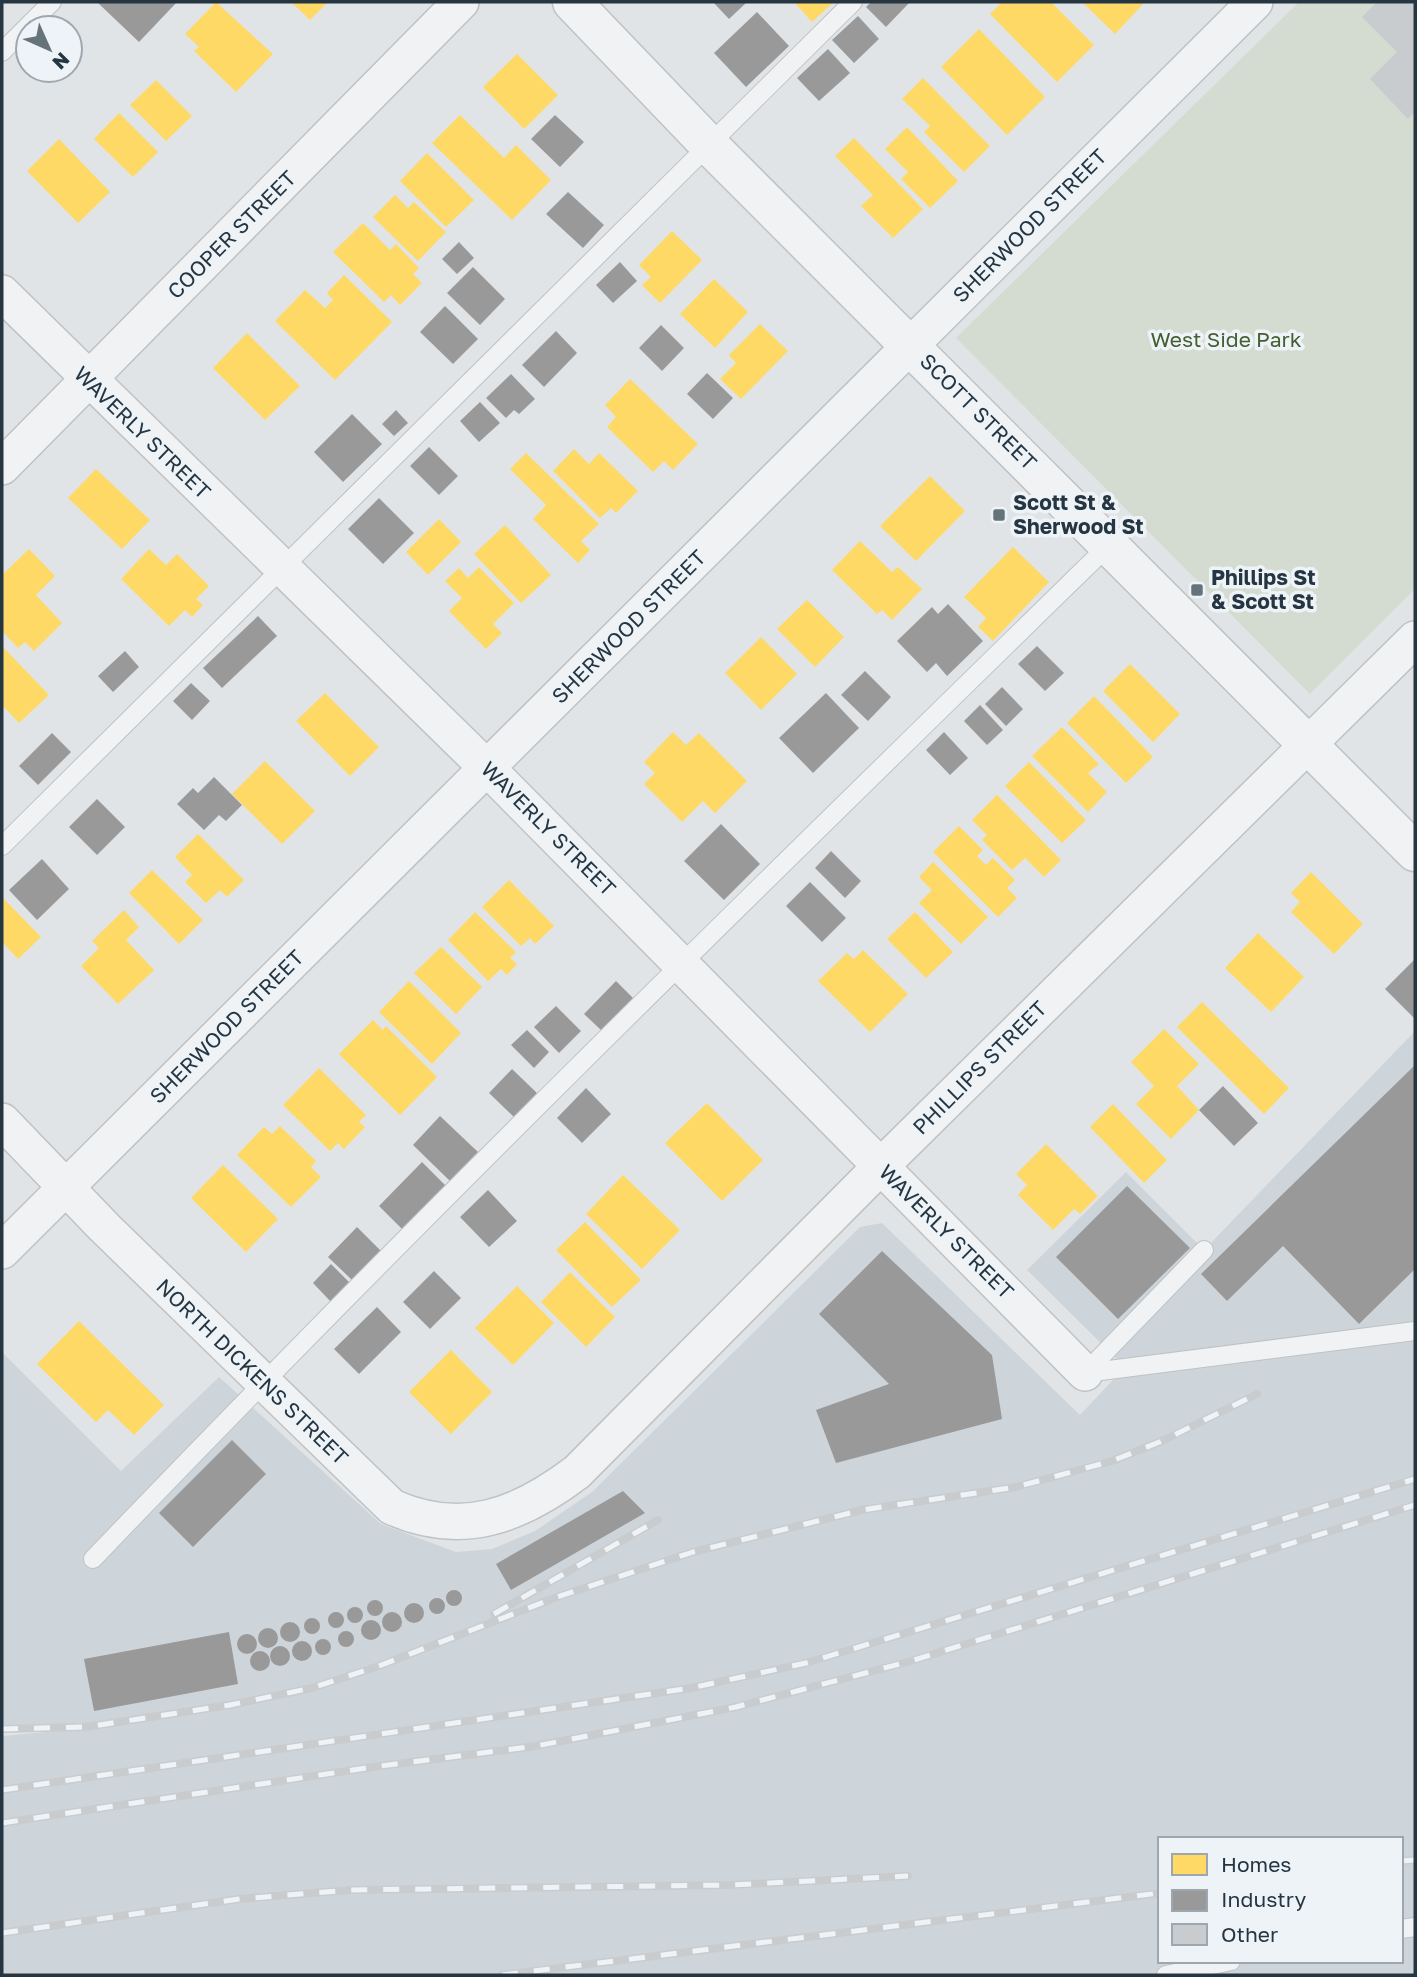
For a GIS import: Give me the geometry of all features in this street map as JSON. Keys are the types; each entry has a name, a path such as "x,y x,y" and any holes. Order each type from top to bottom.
{"street":[{"name":"COOPER STREET","path":"2,467 461,2"},
{"name":"SCOTT STREET","path":"572,2 710,145 1415,852"},
{"name":"SHERWOOD STREET","path":"2,1251 1255,2"},
{"name":"WAVERLY STREET","path":"2,293 88,381 487,768 1085,1373"},
{"name":"PHILLIPS STREET","path":"545,1496 577,1472 881,1166 1415,639"},
{"name":"NORTH DICKENS STREET","path":"2,1121 65,1188 262,1384 392,1507 419,1519 447,1523 476,1521 508,1512 545,1496"}],"lane":[{"path":"2,52 52,2"},
{"path":"2,846 853,2"},
{"path":"93,1559 262,1384 681,964 1109,544"},
{"path":"1085,1373 1204,1250"},
{"path":"1085,1373 1415,1331"},
{"path":"1166,1975 1222,1963"}],"shaded area":[{"path":"1415,1031 1415,1975 2,1975 2,1736 111,1726 25,1730 2,1725 2,1352 121,1471 219,1377 381,1524 456,1552 492,1549 535,1531 592,1492 860,1227 882,1223 1080,1415 1125,1367 1027,1270 1126,1172 1204,1250"}],"green space":[{"name":"West Side Park","path":"1299,2 1415,2 1415,589 1310,694 956,338"}],"building: Homes":[{"path":"216,2 273,54 236,92 194,51 199,47 185,34"},
{"path":"291,2 328,2 310,20"},
{"path":"794,2 834,2 812,22"},
{"path":"1002,2 1051,2 1094,45 1057,82 990,14"},
{"path":"1082,2 1145,2 1115,34"},
{"path":"979,29 1045,97 1007,135 941,67"},
{"path":"517,54 558,95 524,129 483,87"},
{"path":"923,78 990,146 964,172 924,132 930,126 902,99"},
{"path":"156,80 192,116 166,141 130,105"},
{"path":"119,113 158,152 133,177 94,139"},
{"path":"460,115 504,158 516,145 551,180 512,220 432,143"},
{"path":"907,127 958,181 930,208 901,179 908,172 885,149"},
{"path":"854,138 923,209 893,238 861,206 873,195 835,156"},
{"path":"59,139 110,192 78,223 27,171"},
{"path":"427,153 474,200 446,227 400,181"},
{"path":"395,195 408,208 414,202 446,232 418,261 373,217"},
{"path":"363,223 390,250 396,244 419,268 413,274 422,283 400,305 391,295 384,302 333,252"},
{"path":"672,231 702,260 660,303 642,285 651,277 639,265"},
{"path":"344,275 392,322 335,380 275,321 305,290 325,308 333,300 327,293"},
{"path":"714,279 748,312 715,348 680,314"},
{"path":"760,324 788,351 741,399 720,379 736,363 729,355"},
{"path":"247,333 300,386 265,420 213,368"},
{"path":"630,379 698,444 673,470 664,461 653,472 607,427 616,417 605,405"},
{"path":"574,449 589,464 599,453 638,491 616,513 611,508 600,518 553,471"},
{"path":"526,453 599,524 581,541 590,550 578,563 533,519 546,505 510,469"},
{"path":"96,469 150,520 122,549 68,498"},
{"path":"930,476 965,511 916,561 880,526"},
{"path":"439,519 461,542 428,575 406,552"},
{"path":"505,525 551,575 521,603 474,554"},
{"path":"860,541 892,572 898,567 922,589 892,620 882,610 877,614 832,570"},
{"path":"1013,547 1049,582 993,641 978,627 986,618 964,597"},
{"path":"29,549 55,576 36,595 62,623 34,651 25,642 18,648 2,631 2,575"},
{"path":"149,549 166,565 177,554 209,586 196,599 203,605 192,617 185,610 169,626 121,579"},
{"path":"479,567 514,603 493,624 502,633 486,649 449,611 462,598 445,581 459,568 468,578"},
{"path":"807,600 844,637 815,667 777,629"},
{"path":"761,637 797,674 761,710 725,673"},
{"path":"2,646 49,695 19,723 2,705"},
{"path":"1130,664 1180,714 1153,742 1103,691"},
{"path":"325,693 379,747 350,776 296,721"},
{"path":"1094,696 1153,757 1126,783 1067,723"},
{"path":"1062,727 1099,764 1088,773 1107,792 1088,812 1032,756"},
{"path":"673,732 686,745 699,733 747,781 715,813 703,801 682,822 644,784 655,773 644,762"},
{"path":"265,761 315,811 282,844 232,794"},
{"path":"1029,762 1086,820 1062,843 1005,786"},
{"path":"997,795 1061,860 1044,877 1025,858 1012,870 982,840 987,835 972,820"},
{"path":"959,826 983,850 977,856 986,865 993,858 1015,880 1007,888 1017,898 998,917 933,852"},
{"path":"198,834 244,880 227,897 220,890 206,903 185,882 192,875 175,857"},
{"path":"933,862 988,917 961,944 919,903 932,890 919,877"},
{"path":"152,870 203,920 179,944 129,893"},
{"path":"1311,872 1363,924 1334,954 1291,912 1300,902 1291,893"},
{"path":"509,880 554,926 535,944 530,938 521,946 482,907"},
{"path":"2,897 41,937 18,959 2,942"},
{"path":"124,910 139,927 126,940 154,970 118,1004 81,966 99,948 92,941"},
{"path":"475,912 516,952 510,958 517,964 507,975 501,969 488,981 448,940"},
{"path":"915,912 953,952 926,978 887,939"},
{"path":"1258,933 1304,977 1271,1012 1225,968"},
{"path":"441,947 482,987 456,1014 414,973"},
{"path":"863,950 908,994 870,1032 818,981 847,953 854,959"},
{"path":"409,981 461,1033 432,1064 379,1012"},
{"path":"1202,1002 1289,1088 1264,1114 1177,1027"},
{"path":"373,1020 383,1030 386,1026 437,1077 400,1115 339,1054"},
{"path":"1164,1029 1199,1064 1177,1086 1199,1110 1171,1139 1136,1104 1154,1086 1131,1062"},
{"path":"319,1068 366,1115 359,1122 365,1127 344,1149 338,1143 330,1151 283,1105"},
{"path":"707,1103 763,1160 722,1201 665,1143"},
{"path":"1113,1104 1167,1160 1144,1183 1090,1127"},
{"path":"280,1126 316,1161 311,1167 321,1177 291,1207 237,1155 264,1127 272,1134"},
{"path":"1046,1144 1098,1196 1080,1214 1074,1209 1053,1230 1018,1195 1027,1185 1016,1174"},
{"path":"223,1165 278,1219 246,1252 191,1198"},
{"path":"623,1175 680,1230 642,1269 586,1214"},
{"path":"585,1222 641,1280 612,1307 556,1250"},
{"path":"570,1272 615,1317 586,1347 541,1302"},
{"path":"517,1286 554,1323 513,1365 475,1328"},
{"path":"79,1321 164,1405 134,1435 108,1410 96,1422 37,1364"},
{"path":"451,1350 492,1392 451,1434 409,1392"}],"building: Industry":[{"path":"97,2 177,2 139,42"},
{"path":"713,2 747,2 729,19"},
{"path":"871,2 910,2 886,27 866,7"},
{"path":"757,12 789,46 746,87 714,53"},
{"path":"858,16 879,39 854,63 832,40"},
{"path":"828,49 850,73 819,101 797,78"},
{"path":"555,115 584,142 560,167 531,139"},
{"path":"568,192 604,225 583,248 546,214"},
{"path":"459,242 474,258 457,274 442,259"},
{"path":"620,262 637,281 613,303 596,285"},
{"path":"473,267 505,299 480,325 447,293"},
{"path":"445,306 478,339 453,364 420,332"},
{"path":"661,325 684,348 662,371 639,348"},
{"path":"556,331 577,353 544,387 522,365"},
{"path":"707,373 733,398 713,419 687,394"},
{"path":"511,374 535,399 519,414 514,410 506,418 486,398"},
{"path":"480,402 500,423 479,442 460,421"},
{"path":"396,410 408,423 394,436 382,424"},
{"path":"352,414 382,444 343,482 314,452"},
{"path":"429,447 458,476 439,495 410,466"},
{"path":"379,498 414,533 383,564 348,529"},
{"path":"948,604 983,641 947,676 936,663 927,672 897,641 932,607 938,614"},
{"path":"258,616 277,636 222,688 203,668"},
{"path":"1037,646 1064,673 1045,691 1018,664"},
{"path":"125,651 139,667 113,692 98,676"},
{"path":"865,671 891,697 868,721 841,695"},
{"path":"191,683 210,701 192,720 173,701"},
{"path":"1002,687 1023,709 1006,726 985,704"},
{"path":"826,693 859,728 813,773 779,738"},
{"path":"980,705 1003,730 987,745 964,721"},
{"path":"944,732 968,758 950,775 926,750"},
{"path":"52,733 71,752 38,785 19,766"},
{"path":"214,777 242,805 226,821 219,815 204,830 177,804 193,788 198,793"},
{"path":"97,799 125,827 97,855 69,827"},
{"path":"721,824 760,864 724,900 684,861"},
{"path":"831,851 861,881 845,898 815,868"},
{"path":"42,859 69,889 37,920 9,890"},
{"path":"810,882 846,918 822,942 786,906"},
{"path":"1415,959 1415,1017 1414,1018 1385,989"},
{"path":"616,981 633,998 601,1030 584,1014"},
{"path":"556,1006 581,1031 559,1053 534,1027"},
{"path":"527,1030 549,1052 534,1068 511,1045"},
{"path":"1415,1065 1415,1269 1359,1324 1283,1246 1227,1301 1201,1274"},
{"path":"512,1069 537,1093 514,1117 489,1093"},
{"path":"1223,1086 1258,1123 1234,1146 1199,1110"},
{"path":"586,1088 611,1114 582,1143 557,1118"},
{"path":"440,1116 478,1152 450,1181 413,1145"},
{"path":"422,1162 447,1187 404,1231 379,1206"},
{"path":"1127,1186 1190,1248 1118,1319 1056,1257"},
{"path":"488,1190 517,1221 489,1247 460,1217"},
{"path":"357,1227 381,1251 352,1280 328,1257"},
{"path":"882,1251 992,1355 1002,1419 836,1463 816,1410 889,1384 819,1314"},
{"path":"331,1264 352,1285 333,1304 313,1283"},
{"path":"434,1271 461,1298 430,1329 403,1302"},
{"path":"377,1307 401,1332 359,1374 334,1349"},
{"path":"232,1440 266,1474 193,1547 159,1513"},
{"path":"623,1491 645,1513 511,1590 496,1564"},
{"path":"454,1590 460,1592 460,1604 454,1606 448,1604 446,1598 448,1592"},
{"path":"437,1598 443,1600 443,1612 437,1614 431,1612 429,1606 431,1600"},
{"path":"375,1600 381,1602 381,1614 375,1616 369,1614 367,1608 369,1602"},
{"path":"414,1603 421,1606 424,1613 421,1620 414,1623 407,1620 404,1613 407,1606"},
{"path":"355,1607 361,1609 361,1621 355,1623 349,1621 347,1615 349,1609"},
{"path":"336,1612 342,1614 342,1626 336,1628 330,1626 328,1620 330,1614"},
{"path":"392,1612 399,1615 402,1622 399,1629 392,1632 385,1629 382,1622 385,1615"},
{"path":"312,1618 318,1620 318,1632 312,1634 306,1632 304,1626 306,1620"},
{"path":"371,1620 378,1623 381,1630 378,1637 371,1640 364,1637 361,1630 364,1623"},
{"path":"290,1622 297,1625 300,1632 297,1639 290,1642 283,1639 280,1632 283,1625"},
{"path":"268,1628 275,1631 278,1638 275,1645 268,1648 261,1645 258,1638 261,1631"},
{"path":"346,1631 352,1633 352,1645 346,1647 340,1645 338,1639 340,1633"},
{"path":"229,1632 238,1684 94,1711 84,1659"},
{"path":"247,1634 254,1637 257,1644 254,1651 247,1654 240,1651 237,1644 240,1637"},
{"path":"323,1639 331,1647 323,1655 315,1647"},
{"path":"302,1641 309,1644 312,1651 309,1658 302,1661 295,1658 292,1651 295,1644"},
{"path":"280,1646 287,1649 290,1656 287,1663 280,1666 273,1663 270,1656 273,1649"},
{"path":"260,1651 267,1654 270,1661 267,1668 260,1671 253,1668 250,1661 253,1654"}],"building: Other":[{"path":"1377,2 1415,2 1415,112 1408,119 1370,79 1397,52 1362,17"}],"railway":[{"path":"2,1729 86,1727 230,1705 312,1688 379,1666 557,1597 693,1552 862,1510 1016,1487 1112,1461 1162,1441 1257,1394"},
{"path":"2,1790 691,1688 806,1663 1415,1479"},
{"path":"2,1823 373,1767 536,1746 736,1707 911,1661 1415,1505"},
{"path":"494,1614 658,1520"},
{"path":"1403,1861 1415,1860"},
{"path":"2,1933 239,1899 351,1890 730,1885 908,1876"},
{"path":"502,1975 1158,1893"}],"place":[{"name":"Scott St & Sherwood St","path":"999,515"},
{"name":"Phillips St & Scott St","path":"1197,590"}]}
